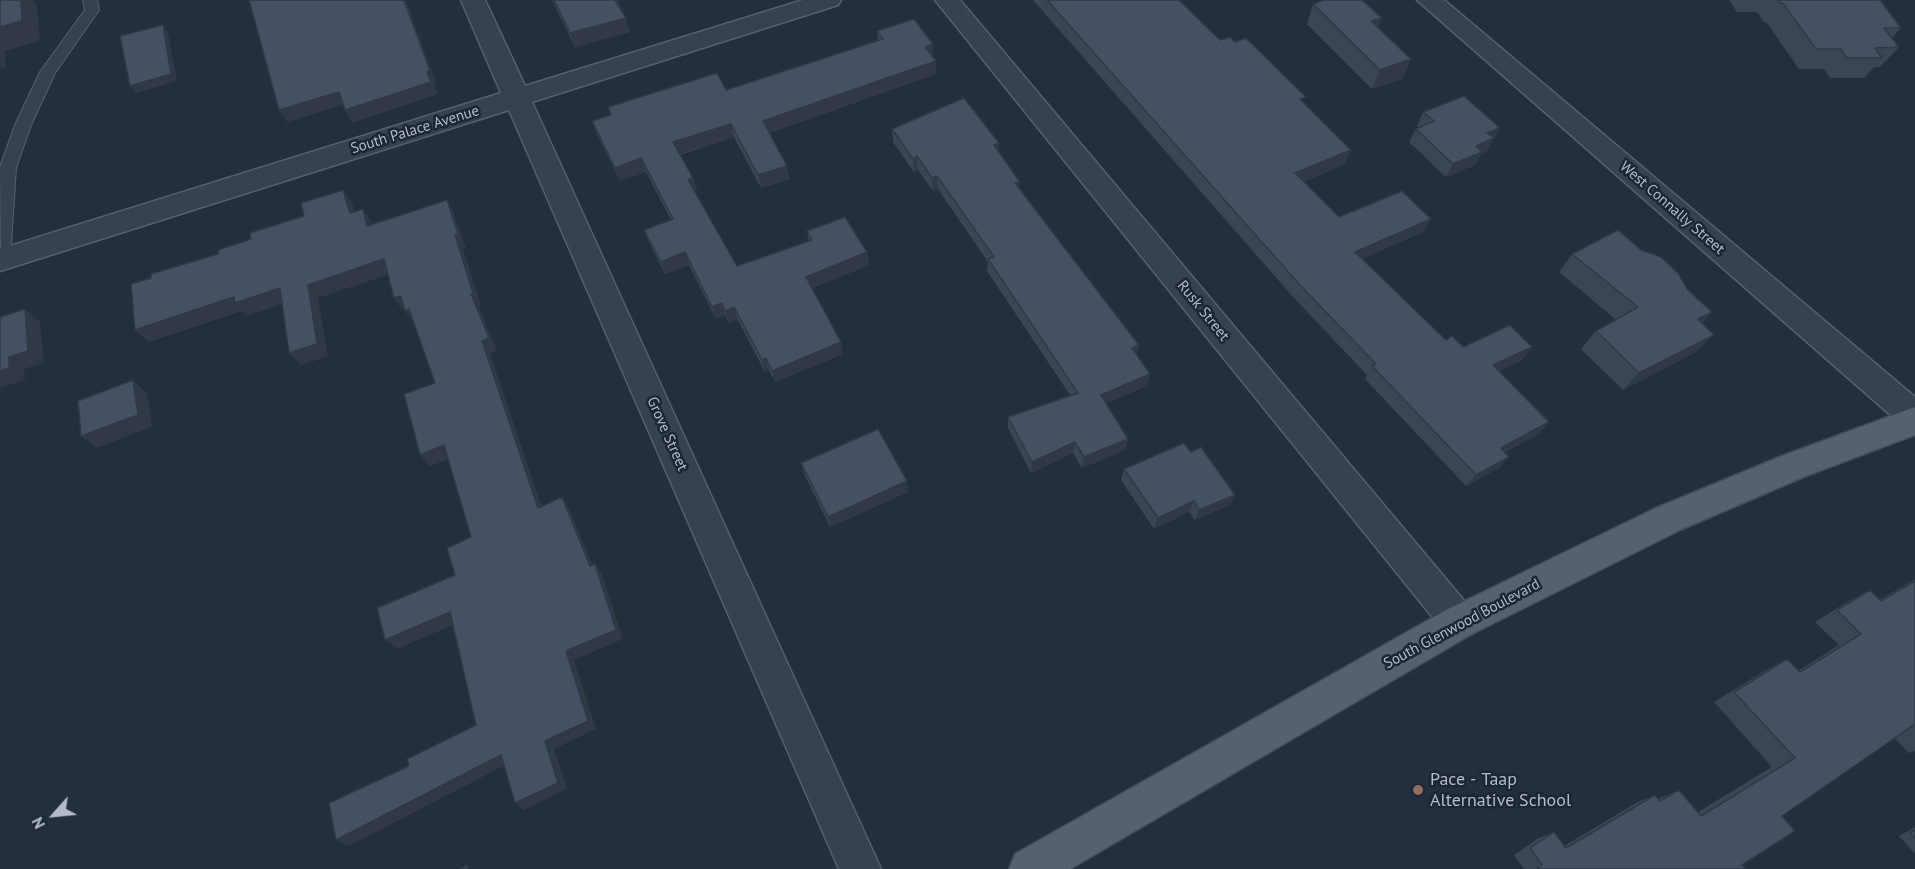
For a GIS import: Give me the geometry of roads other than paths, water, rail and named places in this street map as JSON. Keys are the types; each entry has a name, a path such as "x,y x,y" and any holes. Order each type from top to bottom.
{"main road":[{"name":"South Glenwood Boulevard","path":"1030,869 1459,622 1668,519 1794,466 1915,421"}],"street":[{"name":"Grove Street","path":"473,0 860,869"},
{"name":"South Palace Avenue","path":"0,260 829,0"},
{"name":"Rusk Street","path":"947,0 1459,622"},
{"name":"West Connally Street","path":"1429,0 1915,416"}],"lane":[{"path":"0,260 8,168 23,125 48,72 92,10 90,0"}],"place":[{"name":"Pace - Taap Alternative School","path":"1418,790"}]}
